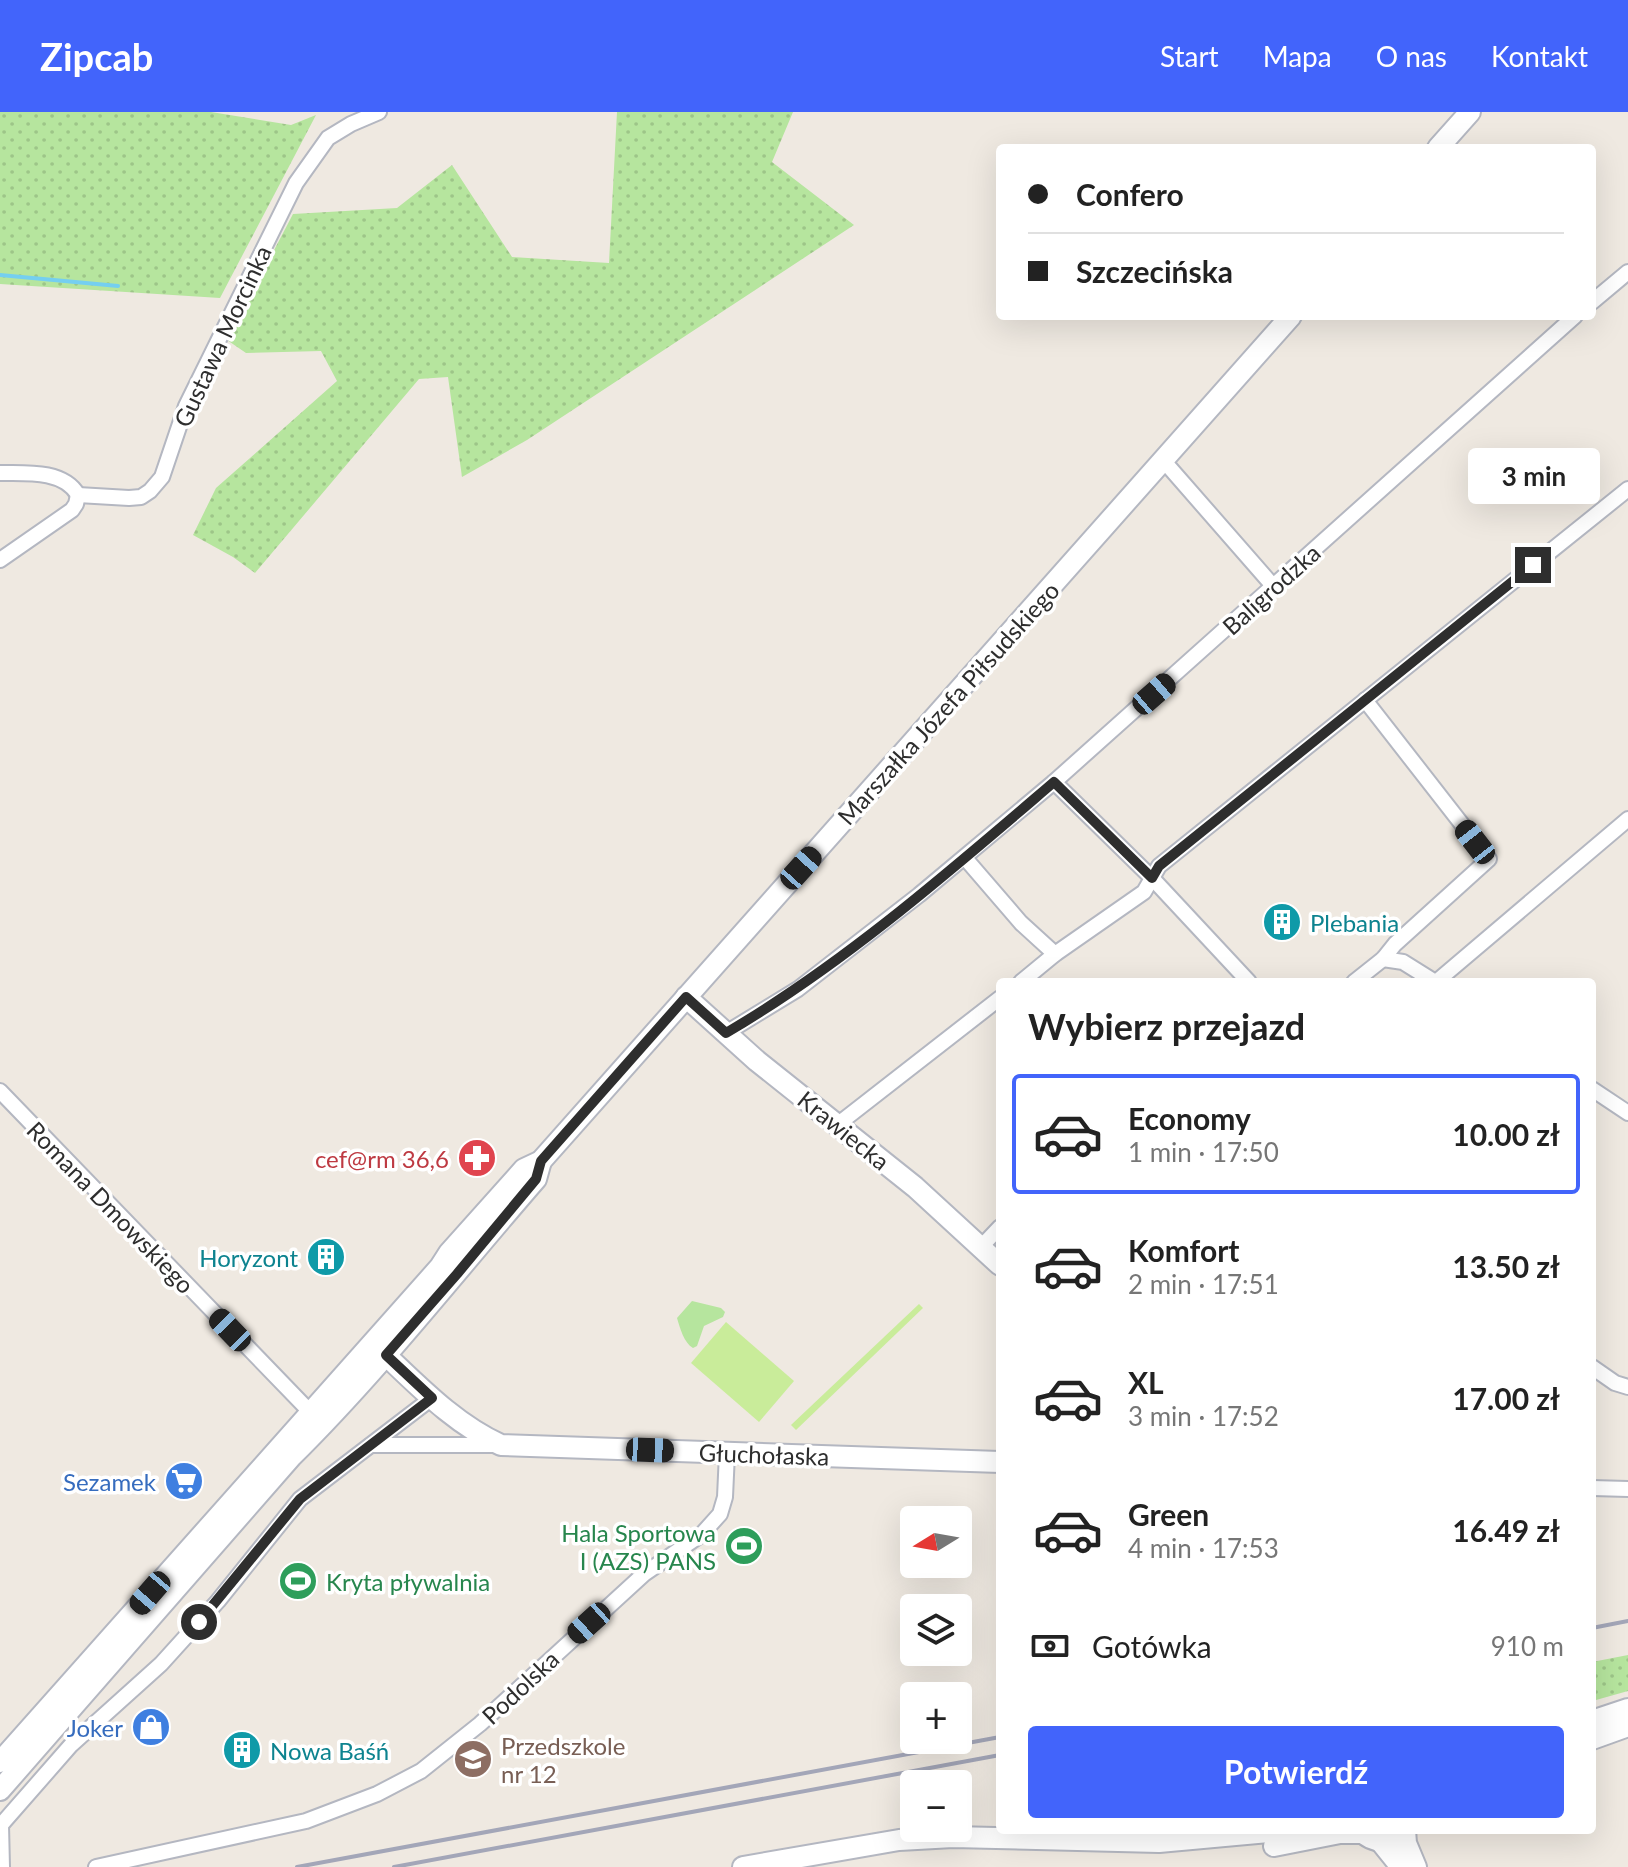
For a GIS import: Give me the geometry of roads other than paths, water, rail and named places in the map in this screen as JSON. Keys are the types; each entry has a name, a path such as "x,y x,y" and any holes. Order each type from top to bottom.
{"main road":[{"path":"1442,144 1470,112"},
{"name":"Marszałka Józefa Piłsudskiego","path":"0,1762 173,1580 317,1419 379,1349 524,1169 541,1161 1287,320"},
{"name":"Krawiecka","path":"686,997 915,1187 996,1261"},
{"name":"Głuchołaska","path":"379,1349 432,1398 483,1437 501,1445 996,1462"},
{"name":"Marszałka Józefa Piłsudskiego","path":"0,1790 173,1580"},
{"path":"1596,1720 1628,1709"},
{"path":"1596,1738 1628,1726"},
{"path":"743,1867 780,1864 899,1840 953,1837 1159,1842 1247,1834"},
{"path":"1159,1842 1186,1849 1230,1850 1262,1848 1335,1834"},
{"path":"1368,1835 1395,1838 1400,1834"},
{"path":"1405,1834 1416,1867"},
{"path":"1368,1835 1401,1867"}],"street":[{"name":"Gustawa Morcinka","path":"0,473 65,479 73,485 78,495 129,498 141,497 150,491 162,477 186,406 296,183 328,138 379,112"},
{"path":"1596,299 1628,272"},
{"name":"Baligrodzka","path":"726,1033 798,989 965,858 1274,587 1571,320"},
{"path":"1163,460 1274,587"},
{"path":"1026,978 1144,892 1159,866 1628,489"},
{"path":"0,560 72,510 78,495"},
{"path":"1359,978 1489,859 1365,700"},
{"path":"1054,782 1152,878 1239,978"},
{"path":"1441,978 1628,819"},
{"path":"965,858 1021,923 1055,954"},
{"path":"1383,959 1403,962 1429,978"},
{"path":"837,1125 996,1001"},
{"name":"Romana Dmowskiego","path":"0,1091 317,1419"},
{"path":"1596,1097 1628,1113"},
{"path":"981,1247 996,1231"},
{"path":"1596,1370 1615,1383 1628,1387"},
{"path":"2,1867 1,1825 71,1745 161,1664 218,1601 300,1499 432,1398"},
{"path":"370,1445 501,1445"},
{"name":"Podolska","path":"96,1867 306,1821 377,1794 421,1771 480,1724 644,1574 702,1534 720,1514 725,1497 727,1453"},
{"path":"1596,1488 1628,1489"}],"waterway":[{"path":"0,275 118,286"}],"railway":[{"path":"1596,1627 1628,1621"},
{"path":"297,1867 996,1738"},
{"path":"394,1867 996,1756"}],"place":[{"name":"Plebania","path":"1282,922"},
{"name":"cef@rm 36,6","path":"477,1158"},
{"name":"Horyzont","path":"326,1257"},
{"name":"Sezamek","path":"184,1481"},
{"name":"Hala Sportowa I (AZS) PANS","path":"744,1546"},
{"name":"Kryta pływalnia","path":"298,1581"},
{"name":"Joker","path":"151,1727"},
{"name":"Nowa Baśń","path":"242,1750"},
{"name":"Przedszkole nr 12","path":"473,1759"}]}
